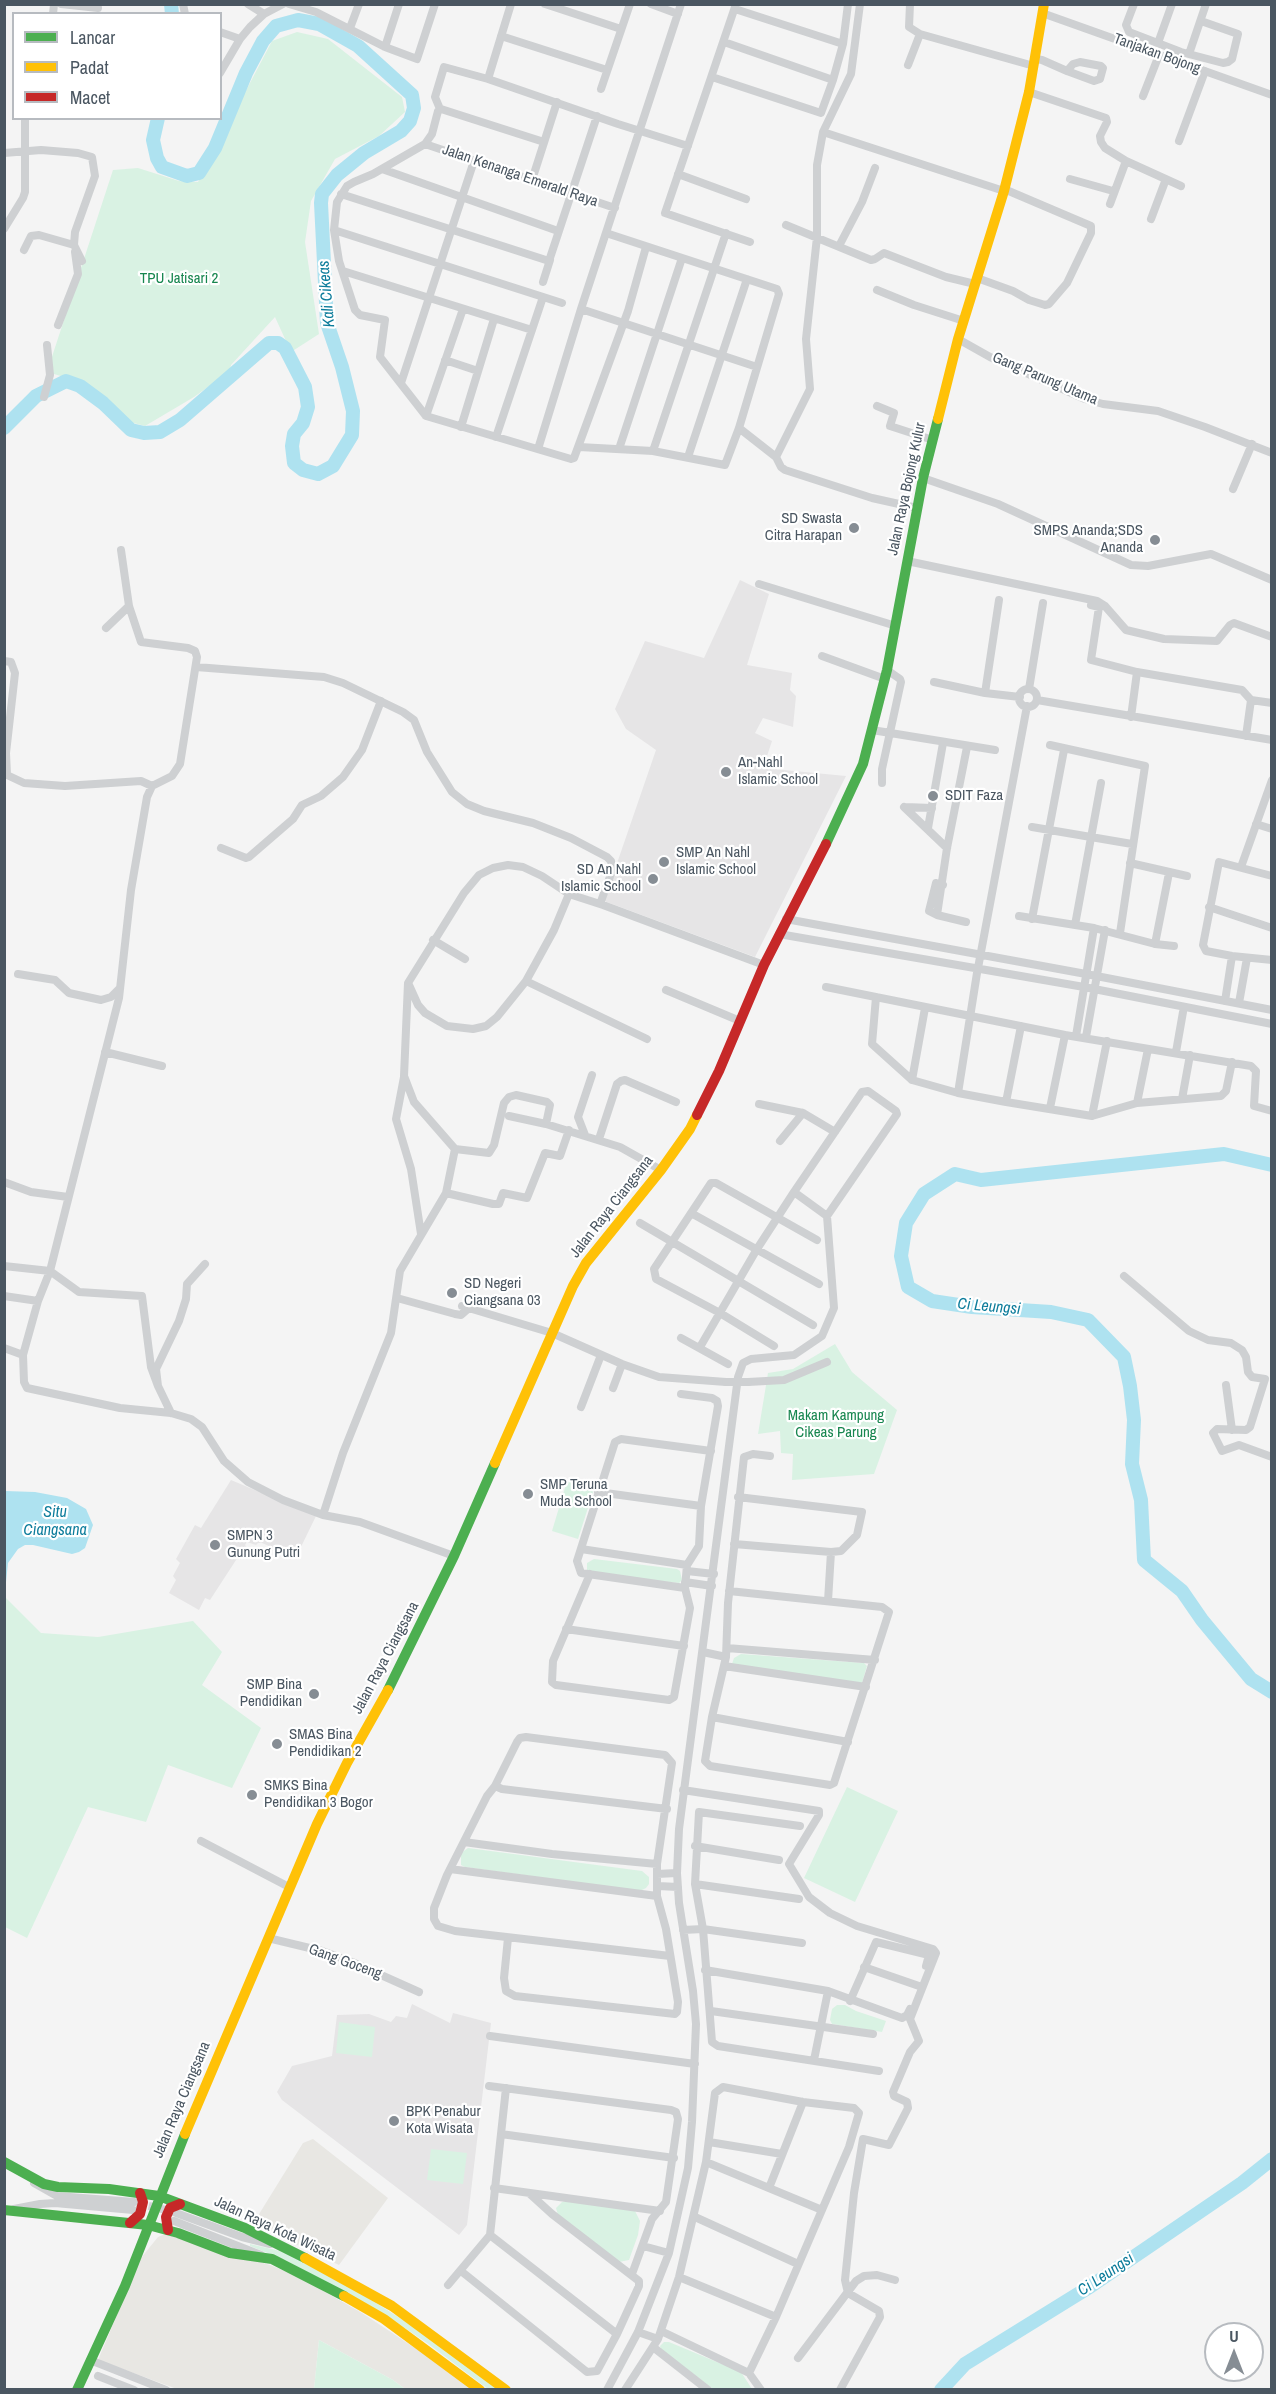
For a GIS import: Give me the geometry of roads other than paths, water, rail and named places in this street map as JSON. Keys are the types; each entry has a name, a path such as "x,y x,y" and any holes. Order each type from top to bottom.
{"main road":[{"name":"Jalan Raya Bojong Kulur","path":"764,965 832,833 863,764 886,674 923,478 958,339 1004,190 1029,92 1043,9"},
{"name":"Jalan Raya Ciangsana","path":"77,2390 125,2286 159,2196 289,1887 347,1763 396,1675 454,1556 585,1263 677,1150 698,1115 719,1071 764,965"},
{"name":"Jalan Raya Kota Wisata","path":"4,2162 44,2184 58,2187 109,2189 136,2202 159,2196 175,2217 230,2253 272,2259 332,2289 384,2319 480,2390"},
{"path":"130,2223 140,2214 143,2202 136,2202"},
{"name":"Jalan Raya Kota Wisata","path":"7,2210 148,2225 175,2217 220,2217 284,2247 392,2306 506,2390"}],"street":[{"path":"61,4 98,8"},
{"path":"248,4 264,14"},
{"path":"222,68 240,39 264,14 283,4"},
{"path":"289,4 318,8 385,47 417,59 435,4"},
{"path":"351,28 359,4"},
{"path":"385,47 399,4"},
{"path":"488,79 511,4"},
{"path":"545,4 621,29"},
{"path":"602,89 630,4"},
{"path":"651,4 678,14"},
{"path":"538,449 581,309 681,4"},
{"path":"712,77 821,113 843,44 848,4"},
{"path":"777,457 810,389 806,339 817,237 817,165 823,132 851,74 860,4"},
{"path":"909,4 909,27 920,34 1067,71"},
{"path":"1134,4 1126,26 1128,31 1189,54 1223,63 1232,59 1238,34 1201,21"},
{"path":"1158,43 1172,4"},
{"path":"1189,54 1206,4"},
{"path":"750,242 666,214 665,211 735,7 843,44"},
{"name":"Tanjakan Bojong","path":"1043,9 1159,56 1271,94"},
{"path":"222,34 240,39"},
{"path":"908,65 920,34"},
{"path":"501,36 607,70"},
{"path":"724,42 833,80"},
{"path":"1143,96 1159,56"},
{"path":"646,247 576,456 571,459 426,416 415,405 379,355 385,320 357,312 343,271 334,230 334,215 341,194 354,182 425,144 432,134 440,109 435,97 444,67 488,79 688,146"},
{"path":"1179,141 1205,71"},
{"path":"1029,92 1106,118 1107,122 1100,136 1106,148 1126,161 1181,186"},
{"path":"532,180 557,102"},
{"path":"440,109 544,141"},
{"path":"543,282 597,116"},
{"path":"4,229 23,198 26,120"},
{"path":"786,225 871,260 884,253 946,277 976,281 1014,291 1029,300 1045,305 1049,304 1067,283 1091,233 1091,226 1004,190 823,132"},
{"name":"Jalan Kenanga Emerald Raya","path":"425,144 615,208"},
{"path":"4,153 25,151 78,153 92,157 95,177 75,232 78,274 58,325"},
{"path":"401,383 474,161"},
{"path":"1110,204 1126,161"},
{"path":"839,246 862,202 875,168"},
{"path":"382,169 558,231"},
{"path":"678,174 746,199"},
{"path":"1070,179 1113,191"},
{"path":"1151,219 1166,179"},
{"path":"341,194 544,261 550,260"},
{"path":"334,230 440,262 562,303"},
{"path":"579,447 653,450 724,465 739,428 779,292 777,289 714,267 606,233"},
{"path":"653,450 726,233"},
{"path":"24,250 31,236 39,235 75,247 82,261"},
{"path":"619,449 682,258"},
{"path":"343,271 532,330"},
{"path":"688,457 747,279"},
{"path":"877,290 964,321"},
{"path":"496,437 543,297"},
{"path":"426,416 463,309"},
{"path":"581,309 757,367"},
{"path":"461,427 494,319"},
{"name":"Gang Parung Utama","path":"958,339 990,357 1085,399 1103,404 1158,411 1272,453"},
{"path":"44,397 51,375 48,345"},
{"path":"445,360 478,371"},
{"path":"877,406 894,412 890,426 933,440"},
{"path":"739,428 777,457 781,467 785,470 872,498 917,508"},
{"path":"1233,489 1252,444"},
{"path":"923,478 998,504 1131,565 1148,566 1211,554 1272,580"},
{"path":"121,550 129,606 141,642 192,649 197,657 196,667 180,764 172,776 152,786 147,796 130,890 120,988 50,1271 38,1301 23,1355 24,1382 27,1388 120,1408 171,1413 191,1419 202,1427 224,1461 248,1482 283,1500 323,1515 360,1522 454,1556"},
{"path":"907,561 1097,601 1106,606 1126,630 1164,639 1217,641 1234,623 1272,637"},
{"path":"759,584 896,626"},
{"path":"985,693 999,600"},
{"path":"1071,601 1099,607 1091,660 1137,672 1242,690 1251,700 1272,703"},
{"path":"1029,689 1043,603"},
{"path":"106,628 129,606"},
{"path":"822,656 900,678 892,733 882,769 882,783"},
{"path":"4,661 11,662 15,673 5,752 7,775 24,783 65,786 141,781 152,786"},
{"path":"196,667 324,677 343,683 381,701 414,720 427,752 452,792 467,804 484,811 533,823 571,838 608,857 612,871 600,904"},
{"path":"1131,717 1137,672"},
{"path":"934,682 985,693 1020,697"},
{"path":"1029,689 1036,693 1037,700 1035,704 1027,706 1022,703 1020,697 1023,691 1029,689"},
{"path":"1037,700 1272,740"},
{"path":"1246,736 1251,700"},
{"path":"221,848 246,858 249,857 293,819 302,805 321,796 343,777 362,750 381,701"},
{"path":"958,1093 1027,706"},
{"path":"872,730 995,750"},
{"path":"928,828 944,743"},
{"path":"1050,745 1064,750 1145,766 1120,933"},
{"path":"966,922 929,911 936,883 943,885 947,848 967,747"},
{"path":"1032,919 1064,750"},
{"path":"1241,867 1271,782"},
{"path":"1075,925 1101,783"},
{"path":"932,808 904,807 947,848"},
{"path":"1256,825 1272,829"},
{"path":"1032,828 1048,828 1132,844"},
{"path":"1272,876 1219,862 1203,947 1206,951 1232,956 1272,960"},
{"path":"1130,864 1187,876"},
{"path":"421,1235 412,1178 396,1119 404,1076 408,983 433,940 464,893 479,875 493,868 508,865 523,867 542,876 568,894 764,965"},
{"path":"1155,944 1169,873"},
{"path":"408,983 418,1005 425,1014 447,1026 473,1029 486,1026 497,1017 526,981 554,930 568,894"},
{"path":"1209,907 1272,928"},
{"path":"1019,916 1105,930 1155,944 1174,946"},
{"path":"786,919 1272,1010"},
{"path":"1081,1037 1084,987 1094,928"},
{"path":"1081,1037 1097,976 1105,930"},
{"path":"779,934 978,971 1084,987 1272,1023"},
{"path":"433,940 465,958"},
{"path":"1225,1001 1232,956"},
{"path":"1239,1003 1247,958"},
{"path":"18,974 55,980 69,993 100,1000 111,997 120,988"},
{"path":"526,981 647,1039"},
{"path":"826,987 1065,1035 1176,1052 1254,1068 1254,1106 1272,1111"},
{"path":"666,990 740,1021"},
{"path":"876,997 872,1044 912,1080 958,1093 1006,1102 1092,1116 1137,1103 1223,1095 1232,1062"},
{"path":"912,1080 925,1008"},
{"path":"1176,1052 1183,1012"},
{"path":"1006,1102 1021,1026"},
{"path":"1050,1108 1065,1035"},
{"path":"1092,1116 1107,1041"},
{"path":"1137,1103 1148,1049"},
{"path":"105,1053 162,1066"},
{"path":"1182,1098 1190,1055"},
{"path":"585,1135 579,1117 592,1075"},
{"path":"404,1076 414,1102 454,1149 489,1154 492,1150 500,1110 509,1097 516,1095 548,1102 550,1105 546,1124"},
{"path":"599,1139 617,1084 621,1081 625,1080 676,1102"},
{"path":"607,2390 638,2332 669,2253 688,2168 696,2024 677,1873 683,1790 714,1574 738,1377 743,1363 751,1359 794,1355 822,1336 834,1308 827,1216 897,1114 896,1111 865,1091 862,1092 777,1217 700,1347"},
{"path":"759,1104 803,1113 835,1132"},
{"path":"780,1140 803,1113"},
{"path":"509,1116 599,1139 620,1147 661,1170"},
{"path":"446,1193 493,1204 499,1204 503,1193 527,1198 545,1153 560,1156 569,1130"},
{"path":"323,1515 343,1453 391,1333 400,1271 446,1193 454,1149"},
{"path":"4,1182 31,1192 68,1197"},
{"path":"774,1346 720,1313 656,1279 654,1269 707,1187 716,1183 817,1240"},
{"path":"794,1192 827,1216"},
{"path":"691,1213 819,1284"},
{"path":"640,1223 813,1325"},
{"path":"158,1386 156,1369 179,1321 186,1299 187,1284 205,1264"},
{"path":"4,1266 50,1271 79,1292 142,1296 152,1367 171,1413"},
{"path":"1124,1276 1189,1331 1208,1340 1237,1345 1245,1353 1248,1372 1252,1377 1265,1379 1249,1428 1213,1431 1221,1450 1237,1444 1272,1457"},
{"path":"4,1296 38,1301"},
{"path":"397,1298 461,1315 466,1307 552,1333 622,1364 659,1377 726,1382 784,1380 826,1362"},
{"path":"681,1338 728,1364"},
{"path":"4,1348 23,1355"},
{"path":"581,1407 601,1355"},
{"path":"613,1388 622,1364"},
{"path":"1226,1385 1232,1430"},
{"path":"590,1574 553,1661 551,1678 556,1685 669,1700 677,1693 690,1608 685,1585 687,1568 699,1546 701,1506 718,1406 717,1401 712,1398 681,1394"},
{"path":"711,1451 621,1439 615,1442 577,1561 581,1573 712,1586"},
{"path":"729,1591 886,1608 889,1617 836,1780 830,1785 710,1766 705,1761 712,1717 726,1657 729,1591 744,1457 753,1454 770,1456"},
{"path":"598,1492 701,1506"},
{"path":"734,1544 831,1552 846,1548 857,1535 862,1512 738,1497"},
{"path":"581,1549 714,1574"},
{"path":"828,1601 831,1552"},
{"path":"566,1629 684,1646"},
{"path":"703,1652 866,1687"},
{"path":"726,1657 875,1660"},
{"path":"712,1717 848,1742"},
{"path":"508,1938 504,1978 506,1991 515,1996 675,2014 677,2012 678,2002 666,1929 657,1896 657,1863 667,1809 672,1763 665,1755 520,1738 450,1869 434,1908 434,1919 438,1926 455,1931 508,1938 670,1956"},
{"path":"495,1786 502,1789 667,1809"},
{"path":"683,1790 819,1811 819,1815 789,1864 810,1897 830,1913 857,1926 933,1949 936,1953 910,2019 919,2042 910,2052 893,2091 894,2096 907,2102 908,2108 889,2145 863,2139 854,2193 845,2280 848,2293 879,2311 880,2317 840,2390"},
{"path":"800,1826 699,1812 694,1884 703,1929 705,1971 711,2011 711,2040 714,2045 879,2071"},
{"path":"201,1841 289,1887"},
{"path":"464,1842 552,1854 657,1863"},
{"path":"695,1846 779,1860"},
{"path":"450,1869 657,1896"},
{"path":"657,1874 677,1873"},
{"path":"694,1884 799,1899"},
{"path":"658,1886 678,1887"},
{"path":"683,1930 703,1929 802,1943"},
{"name":"Gang Goceng","path":"268,1938 352,1962 419,1992"},
{"path":"705,1971 828,1991 850,2001 902,2018 905,2017 919,1986 929,1955 876,1941 850,2001"},
{"path":"864,1967 919,1986"},
{"path":"814,2060 828,1991"},
{"path":"711,2011 873,2034"},
{"path":"490,2036 694,2064"},
{"path":"489,2086 676,2112 678,2119 674,2158 666,2202 651,2219 632,2274"},
{"path":"625,2390 657,2339 679,2277 706,2162 715,2093 723,2087 803,2102 854,2108 859,2113 849,2147 776,2317 749,2373"},
{"path":"448,2285 489,2235 506,2088"},
{"path":"769,2188 803,2102"},
{"path":"501,2134 674,2158"},
{"path":"709,2142 782,2154"},
{"path":"706,2162 822,2210"},
{"path":"494,2188 660,2211"},
{"path":"461,2271 587,2372 597,2371 617,2334 639,2286 639,2281 552,2214 530,2194"},
{"path":"7,2210 55,2203 136,2202"},
{"path":"694,2217 798,2264"},
{"path":"489,2235 617,2334"},
{"path":"643,2246 669,2253"},
{"path":"798,2358 856,2281 864,2276 877,2275 895,2280"},
{"path":"679,2277 776,2317"},
{"path":"638,2332 749,2373 761,2390"},
{"path":"657,2339 708,2390"},
{"path":"90,2360 166,2390"},
{"path":"98,2376 134,2390"}],"water":[{"name":"Situ Ciangsana","path":"5,1491 35,1492 67,1498 86,1509 93,1525 85,1548 79,1552 72,1554 33,1545 25,1545 18,1549 8,1563 5,1592"}],"waterway":[{"name":"Kali Cikeas","path":"171,4 172,12"},
{"name":"Kali Cikeas","path":"4,428 36,396 66,381 80,386 103,403 131,430 144,433 160,432 180,420 269,343 278,343 285,348 305,387 308,407 303,423 294,434 292,446 294,463 303,470 318,474 333,466 352,435 353,411 342,367 327,323 322,194 337,175 364,153 401,131 410,121 414,108 412,95 358,46 319,24 298,20 276,26 263,41 246,73 215,148 199,173 187,176 162,167 157,158 153,140 158,120"},
{"name":"Ci Leungsi","path":"1272,1165 1224,1154 981,1180 955,1174 924,1194 906,1223 901,1256 908,1287 932,1301 972,1307 1051,1312 1088,1320 1124,1357 1134,1420 1132,1464 1141,1500 1144,1560 1182,1591 1202,1620 1251,1679 1272,1692"},
{"name":"Ci Leungsi","path":"941,2390 965,2364 1091,2286 1242,2183 1272,2159"}],"tunnel":[{"path":"137,2203 174,2212"}],"place":[{"name":"SD Swasta Citra Harapan","path":"854,528"},
{"name":"SMPS Ananda;SDS Ananda","path":"1155,540"},
{"name":"An-Nahl Islamic School","path":"726,772"},
{"name":"SDIT Faza","path":"933,796"},
{"name":"SMP An Nahl Islamic School","path":"664,862"},
{"name":"SD An Nahl Islamic School","path":"653,879"},
{"name":"SD Negeri Ciangsana 03","path":"452,1293"},
{"name":"SMP Teruna Muda School","path":"528,1494"},
{"name":"SMPN 3 Gunung Putri","path":"215,1545"},
{"name":"SMP Bina Pendidikan","path":"314,1694"},
{"name":"SMAS Bina Pendidikan 2","path":"277,1744"},
{"name":"SMKS Bina Pendidikan 3 Bogor","path":"252,1795"},
{"name":"BPK Penabur Kota Wisata","path":"394,2121"}],"park label":[{"name":"TPU Jatisari 2","path":"179,279"},
{"name":"Makam Kampung Cikeas Parung","path":"836,1424"}]}
